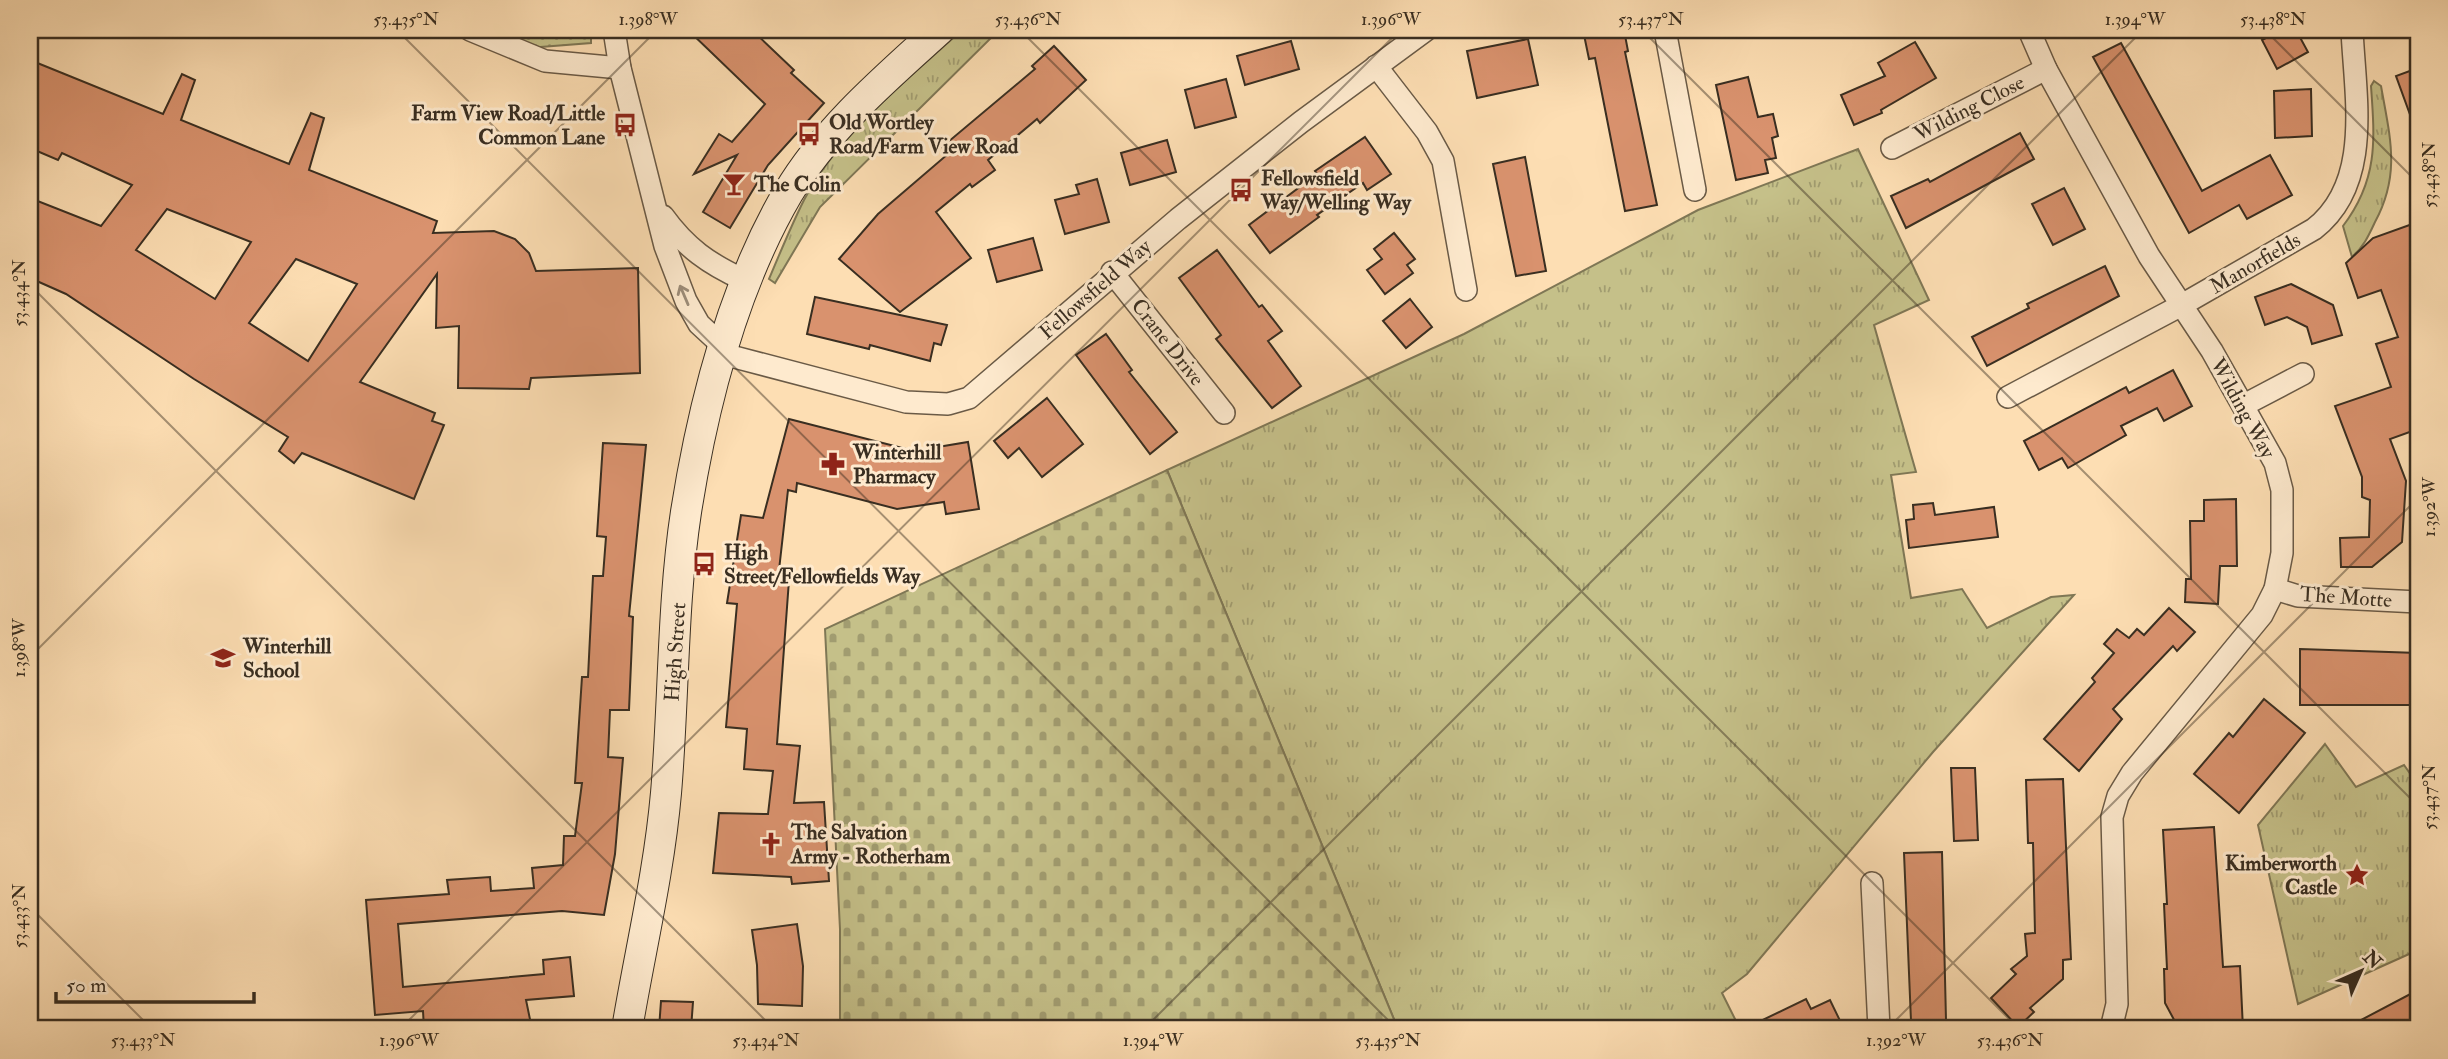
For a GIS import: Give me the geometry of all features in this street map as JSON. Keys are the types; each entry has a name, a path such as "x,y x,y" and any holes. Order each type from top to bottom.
{"street":[{"path":"470,30 545,61 620,68"},
{"path":"614,30 620,68 658,209 665,246 686,301 699,324 724,351"},
{"name":"High Street","path":"627,1029 656,873 666,795 686,513 702,426 744,280 789,191 816,153 864,100 939,30"},
{"name":"Fellowsfield Way","path":"724,351 906,402 948,404 983,389 1112,272 1426,30"},
{"path":"1665,30 1695,190"},
{"name":"Wilding Way","path":"2029,30 2046,69 2180,306 2212,351 2244,405 2275,463 2282,490 2282,553 2275,589 2262,615 2132,773 2118,796 2112,817 2117,1004 2111,1029"},
{"name":"Manorfields","path":"2008,397 2180,306 2314,229 2332,215 2352,178 2355,156 2352,30"},
{"path":"1376,66 1427,132 1443,160 1466,290"},
{"name":"Wilding Close","path":"1892,148 2046,69"},
{"path":"658,209 680,240 698,257 744,280"},
{"name":"Crane Drive","path":"1112,272 1224,413"},
{"path":"2244,405 2303,374"},
{"name":"The Motte","path":"2275,589 2298,596 2418,602"},
{"path":"1872,883 1880,1029"}],"green space":[{"path":"470,30 591,30 591,43 515,49"},
{"path":"962,30 999,30 820,207 775,283 769,279 804,200 836,152 897,88"},
{"path":"2374,81 2381,86 2390,139 2391,171 2383,204 2365,241 2352,257 2343,226 2363,192 2372,159 2371,86"},
{"path":"1858,149 1929,300 1874,325 1916,472 1891,475 1911,598 1962,589 1987,628 2051,597 2074,595 1933,752 1747,974 1722,993 1740,1029 1669,1029 1667,1025 1660,1029 1398,1029 1167,470 1464,334 1698,210"},
{"path":"1167,470 1398,1029 840,1029 840,929 825,629"},
{"path":"2325,744 2356,787 2404,765 2418,785 2418,950 2298,1004 2258,825"}],"building":[{"path":"688,30 752,30 794,70 791,73 824,103 768,165 730,228 703,212 737,155 694,174 719,134 732,142 765,104"},
{"path":"1583,30 1624,30 1628,51 1625,52 1657,205 1625,211 1595,58 1589,59"},
{"path":"2281,30 2296,30 2308,52 2277,69 2262,40"},
{"path":"1528,39 1538,85 1477,98 1467,51"},
{"path":"1291,41 1299,69 1245,85 1237,56"},
{"path":"1915,42 1936,78 1881,110 1882,113 1854,125 1841,95 1885,76 1878,63"},
{"path":"2121,43 2202,191 2270,155 2292,195 2247,219 2239,205 2189,233 2093,57"},
{"path":"1054,46 1086,80 1040,123 1037,119 988,160 995,170 972,187 970,184 936,212 971,258 900,312 839,259 878,214 948,154 942,147 1035,69 1032,66"},
{"path":"30,60 163,114 182,74 195,80 181,120 289,164 311,113 324,118 309,170 437,221 433,233 494,231 515,239 529,253 536,271 638,268 640,373 531,378 529,389 458,388 459,326 436,328 437,274 360,382 435,413 432,421 444,425 414,499 302,453 294,463 279,451 288,437 194,379 66,294 30,278 30,198 101,226 132,185 62,153 58,160 30,148","holes":["167,209 251,242 215,299 136,250","296,259 357,284 308,361 249,323"]},
{"path":"2418,68 2418,131 2416,131 2396,76"},
{"path":"1748,77 1758,117 1773,114 1778,136 1772,138 1776,158 1765,160 1768,173 1736,180 1716,85"},
{"path":"1226,79 1236,117 1195,128 1185,90"},
{"path":"2311,89 2312,136 2275,138 2274,91"},
{"path":"2020,133 2034,159 1906,228 1891,196 1928,179 1930,182"},
{"path":"1365,137 1391,174 1367,190 1363,183 1270,253 1249,225 1317,174 1315,171"},
{"path":"1167,140 1176,172 1130,185 1121,153"},
{"path":"1525,157 1546,271 1516,276 1493,164"},
{"path":"1097,179 1109,222 1065,234 1055,200 1079,194 1076,185"},
{"path":"2064,188 2085,229 2053,245 2032,204"},
{"path":"2418,222 2418,429 2390,439 2406,481 2402,542 2372,567 2341,567 2340,538 2369,537 2370,500 2362,497 2362,477 2335,406 2391,387 2376,344 2398,337 2381,290 2358,298 2346,263 2373,238"},
{"path":"1394,233 1415,259 1407,265 1413,273 1385,294 1367,270 1382,259 1374,249"},
{"path":"1033,238 1042,270 997,282 988,250"},
{"path":"1217,250 1259,307 1262,305 1282,331 1268,341 1301,386 1272,408 1216,339 1221,335 1179,278"},
{"path":"2105,266 2119,296 1987,366 1972,337 2029,308 2027,304"},
{"path":"2291,284 2333,305 2342,335 2312,344 2307,327 2287,317 2265,325 2255,297"},
{"path":"815,297 947,325 941,345 934,343 930,361 870,345 869,349 807,334"},
{"path":"1410,299 1432,327 1406,348 1383,321"},
{"path":"1106,334 1132,370 1129,372 1177,432 1150,454 1076,355"},
{"path":"2173,370 2192,406 2164,421 2157,408 2121,426 2126,435 2068,468 2062,458 2039,470 2024,441 2126,387 2129,393"},
{"path":"1047,398 1083,444 1042,477 1019,448 1008,458 994,441"},
{"path":"789,419 914,451 968,442 979,509 946,514 944,502 897,509 797,483 796,492 788,490 778,579 789,580 777,744 800,746 794,803 824,802 829,881 792,884 791,877 713,873 719,813 768,814 773,771 744,769 747,729 726,727 737,604 727,603 741,515 763,518"},
{"path":"603,443 646,445 629,616 633,617 629,710 610,710 608,757 623,758 615,854 604,915 562,911 398,924 403,987 544,974 543,960 570,957 574,996 526,1000 532,1029 424,1029 423,1011 375,1015 366,900 449,894 447,880 490,877 491,891 534,888 532,868 563,865 564,836 575,836 582,783 575,783 582,677 588,677 593,576 603,576 606,537 597,536"},
{"path":"2236,499 2237,566 2220,566 2218,604 2185,602 2186,579 2191,579 2190,521 2204,521 2204,500"},
{"path":"1933,503 1935,515 1994,507 1998,537 1909,548 1906,520 1914,519 1913,505"},
{"path":"2169,608 2195,632 2177,651 2173,646 2113,709 2122,719 2079,771 2044,739 2095,682 2092,678 2114,653 2104,644 2117,629 2129,638 2137,629 2144,635"},
{"path":"2300,649 2418,653 2418,705 2300,705"},
{"path":"2264,699 2305,733 2239,813 2194,774 2229,733 2233,737"},
{"path":"1951,768 1975,768 1978,840 1954,841"},
{"path":"2063,779 2071,959 2063,960 2063,979 2030,1008 2034,1012 2018,1027 1991,998 2016,974 2011,969 2027,956 2025,934 2035,933 2033,843 2028,843 2026,780"},
{"path":"2214,827 2223,967 2240,966 2243,1029 2179,1029 2165,1003 2164,969 2167,969 2164,904 2167,904 2163,830"},
{"path":"1942,852 1946,1020 1911,1021 1904,853"},
{"path":"797,924 803,966 802,1006 758,1004 757,965 752,930"},
{"path":"2418,990 2418,1029 2344,1029"},
{"path":"1806,999 1811,1009 1830,1000 1844,1029 1744,1029"},
{"path":"661,1001 693,1002 691,1029 659,1029"}],"place":[{"name":"Farm View Road/Little Common Lane","path":"625,125"},
{"name":"Old Wortley Road/Farm View Road","path":"809,134"},
{"name":"The Colin","path":"734,184"},
{"name":"Fellowsfield Way/Welling Way","path":"1241,190"},
{"name":"Winterhill Pharmacy","path":"833,464"},
{"name":"High Street/Fellowfields Way","path":"704,564"},
{"name":"Winterhill School","path":"223,658"},
{"name":"The Salvation Army - Rotherham","path":"771,844"},
{"name":"Kimberworth Castle","path":"2357,875"}]}
